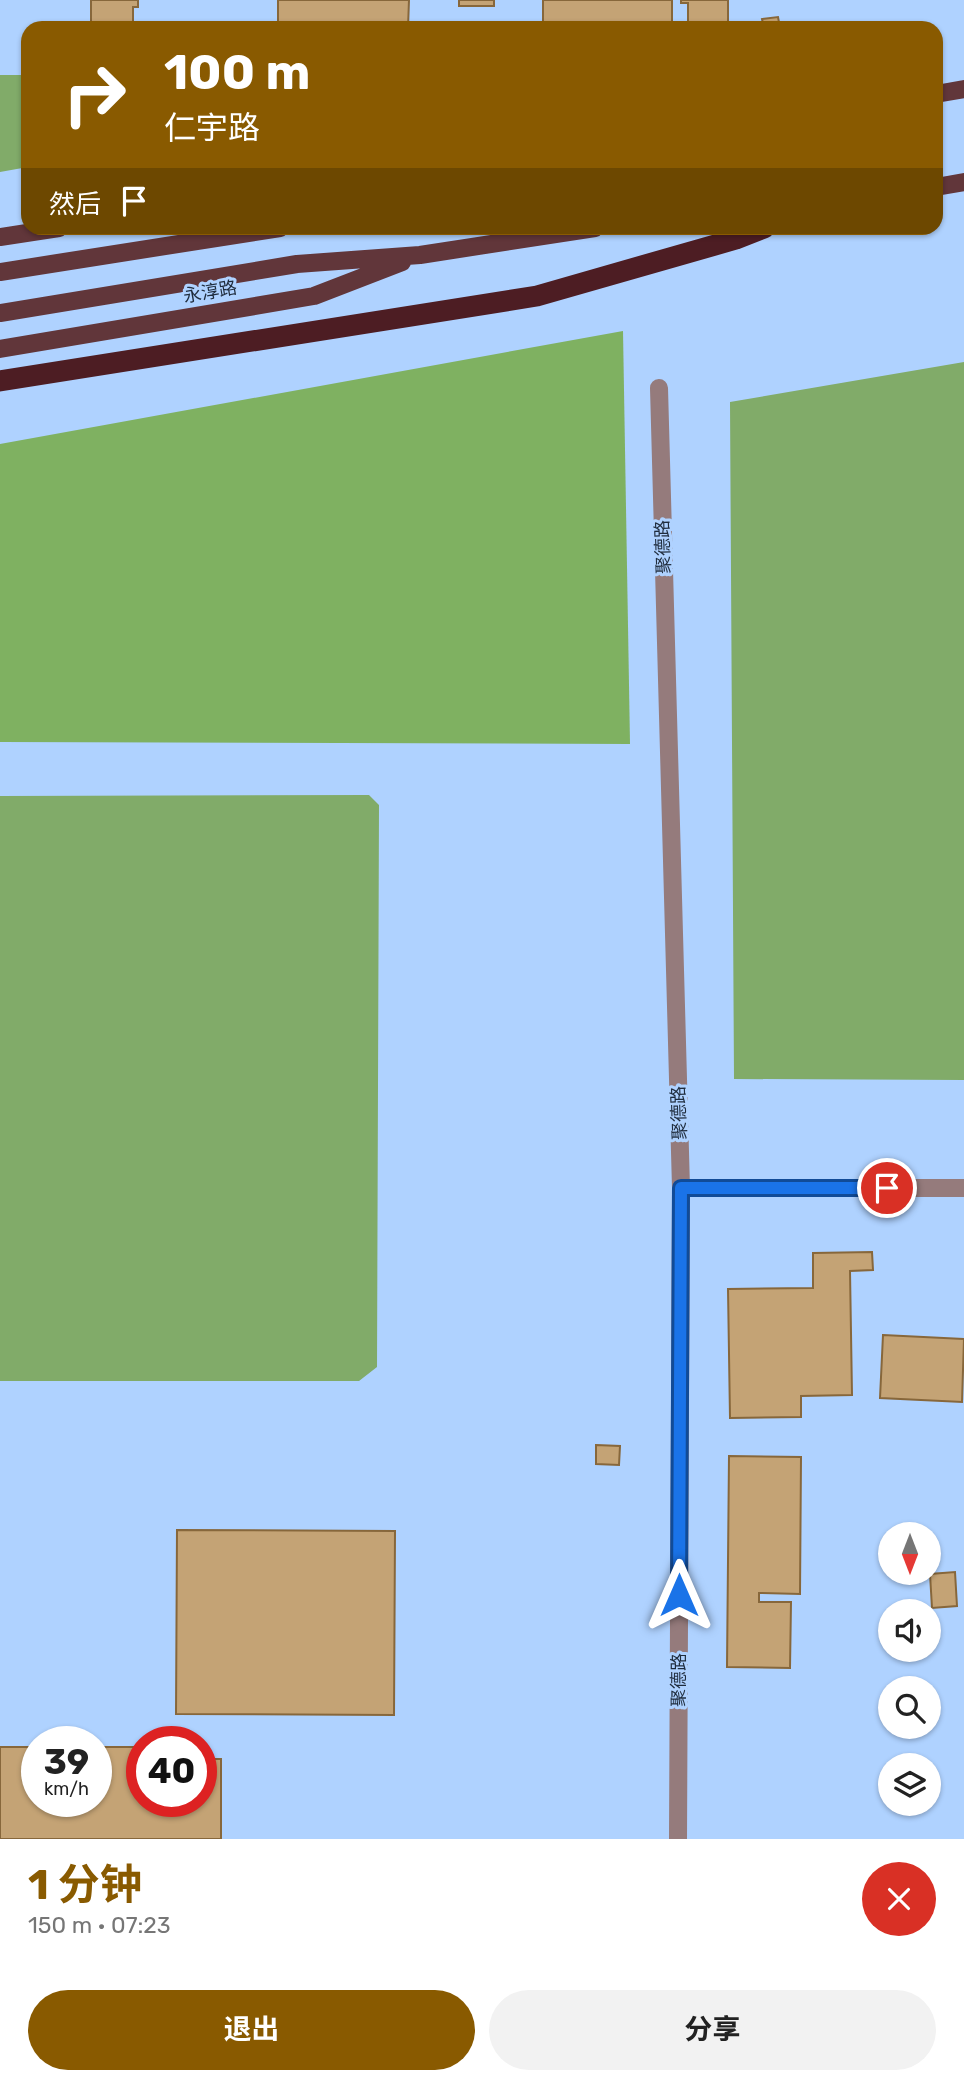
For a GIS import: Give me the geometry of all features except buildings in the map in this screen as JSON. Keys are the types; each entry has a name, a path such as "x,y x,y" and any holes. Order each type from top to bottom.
{"highway":[{"path":"0,381 537,296 746,235"}],"main road":[{"path":"943,93 964,89"},
{"path":"943,186 964,182"},
{"path":"0,237 21,234"},
{"path":"0,272 235,235"},
{"name":"永淳路","path":"0,313 296,264 420,255 550,235"},
{"name":"永淳路","path":"0,349 314,296 420,255"}],"street":[{"name":"聚德路","path":"659,388 681,1188 678,1839"},
{"path":"681,1188 964,1188"}],"green space":[{"path":"0,75 21,75 21,168 0,172"},
{"path":"623,331 630,744 0,742 0,444"},
{"path":"964,362 964,1080 734,1079 730,402"},
{"path":"369,795 379,805 377,1367 359,1381 0,1381 0,796"}],"route":[{"path":"679,1595 681,1188 887,1188"}]}
